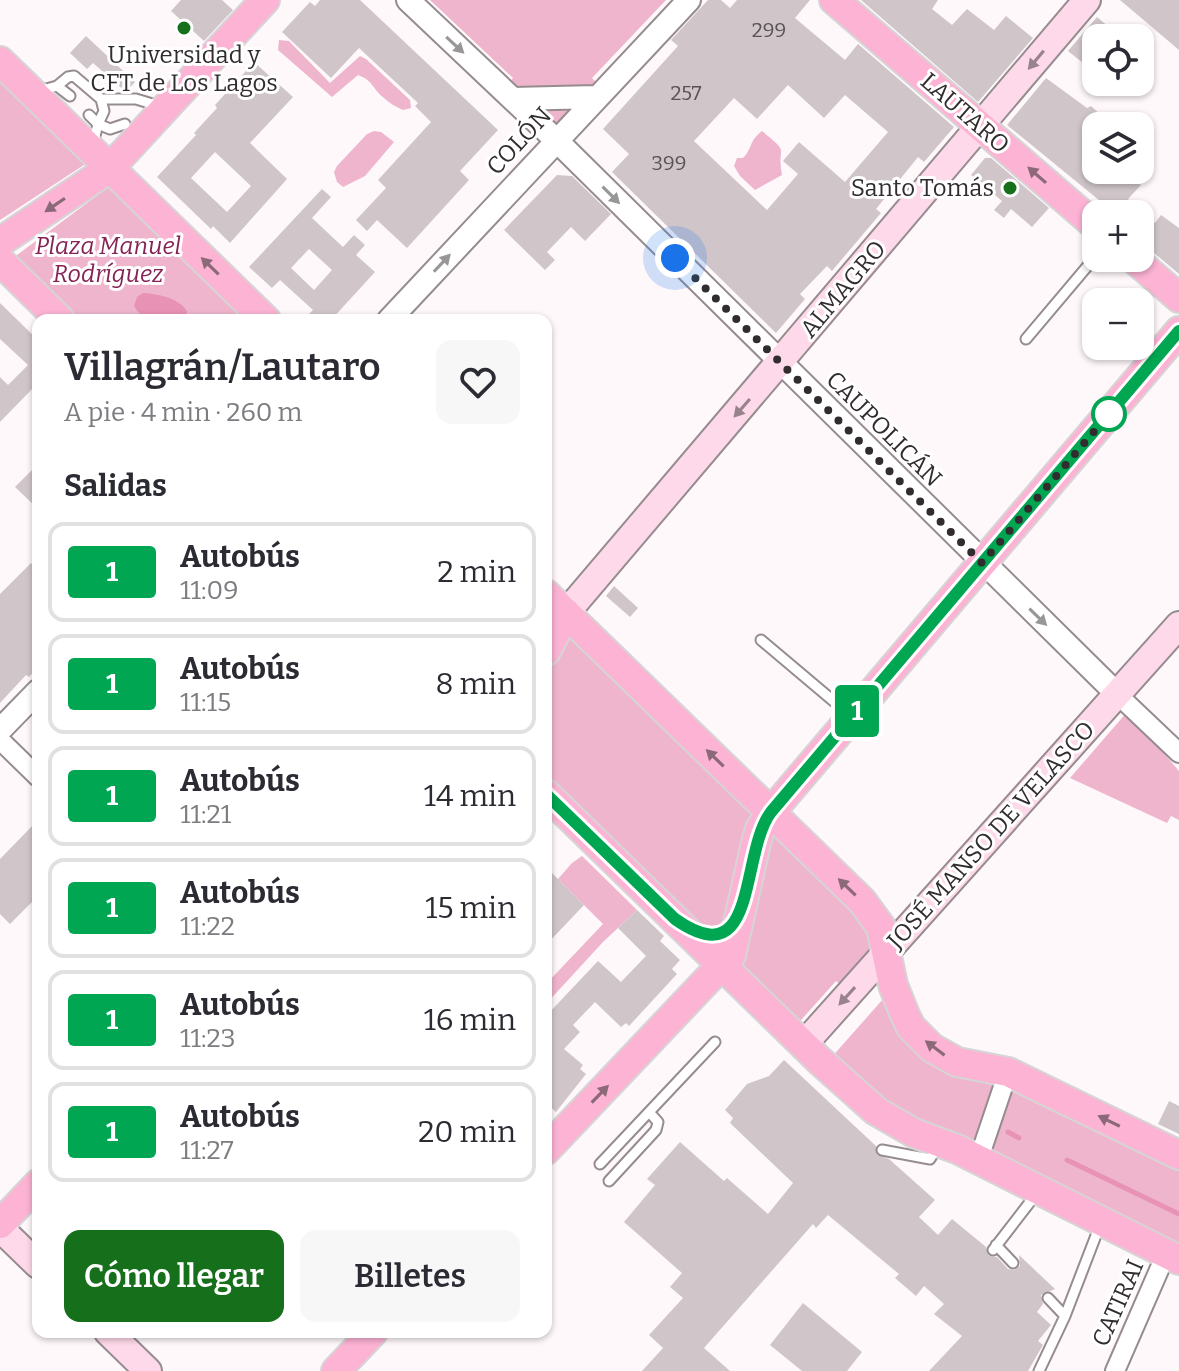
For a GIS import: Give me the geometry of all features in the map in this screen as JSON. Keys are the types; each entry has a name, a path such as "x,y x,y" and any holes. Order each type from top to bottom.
{"main road":[{"path":"0,242 113,140 157,106 265,0"},
{"name":"LAUTARO","path":"834,0 1082,214"},
{"name":"ALMAGRO","path":"553,611 780,362 1087,0"},
{"path":"0,61 113,140 261,314"},
{"path":"0,261 54,314"},
{"path":"1149,272 1179,298"},
{"path":"552,1144 731,955 758,835 771,812 1179,331"},
{"path":"1154,361 1179,348"},
{"path":"553,611 771,812 871,912 881,927 896,995 905,1015 932,1048 957,1062 1008,1072 1179,1155"},
{"name":"JOSÉ MANSO DE VELASCO","path":"804,1044 1179,625"},
{"path":"552,800 876,1111 914,1133 968,1155 1173,1257"},
{"path":"675,919 692,930 718,935 729,929 739,917"},
{"path":"32,1191 0,1226 32,1259"},
{"path":"114,1338 148,1371"},
{"path":"336,1371 367,1338"}],"street":[{"name":"CAUPOLICÁN","path":"408,0 556,140 1117,694"},
{"name":"COLÓN","path":"395,314 689,0"},
{"path":"513,99 596,97"},
{"path":"1117,694 1179,753"},
{"path":"0,730 32,697"},
{"path":"0,740 32,771"},
{"path":"968,1155 1008,1072"},
{"name":"CATIRAI","path":"1115,1371 1173,1257"}],"lane":[{"path":"44,89 74,76 101,99 113,140"},
{"path":"44,89 70,96"},
{"path":"101,99 136,99 157,106"},
{"path":"138,110 157,106"},
{"path":"89,115 113,140"},
{"path":"1026,339 1083,272"},
{"path":"761,640 852,717"},
{"path":"600,1164 715,1042"},
{"path":"609,1181 656,1130 658,1122 649,1112"},
{"path":"882,1150 930,1159 936,1147 968,1155"},
{"path":"1013,1263 994,1248 1039,1191"},
{"path":"1039,1371 1065,1316 1101,1222"},
{"path":"1048,1298 1065,1316"}],"green space":[{"path":"430,0 666,0 592,78 602,88 556,137 504,89 513,78"},
{"path":"279,40 289,41 330,83 360,56 366,59 410,100 411,108 403,110 393,105 358,75 332,97 278,50"},
{"path":"0,70 93,159 0,220"},
{"path":"762,131 780,147 782,175 755,190 734,166 737,158 743,158"},
{"path":"381,132 394,142 365,176 343,187 337,182 334,172 337,166 367,134"},
{"name":"Plaza Manuel Rodríguez","path":"114,183 246,314 63,314 9,261"},
{"path":"569,633 763,821 723,931 709,933 552,789 552,661"},
{"path":"1128,711 1179,771 1179,820 1171,816 1167,823 1070,778"},
{"path":"773,818 881,939 847,990 836,981 794,1028 728,962"},
{"path":"582,856 637,910 552,997 552,978 603,924 558,879"},
{"path":"892,989 904,1023 1179,1165 1179,1254 918,1129 830,1059"}],"shaded area":[{"path":"143,293 162,296 179,303 187,314 141,314 134,306 137,297"}],"building":[{"path":"181,0 222,0 233,10 204,41 171,11"},
{"path":"320,0 360,0 498,130 460,171 469,180 407,248 377,220 367,231 356,220 386,188 378,180 431,122 415,106 418,103 359,48 331,78 282,32 310,2 315,6"},
{"path":"708,0 721,0 730,8 737,0 810,0 795,18 845,60 858,44 954,127 924,162 918,157 876,209 881,213 832,271 827,266 800,294 805,299 776,333 612,172 629,154 603,129 678,46 671,40","holes":["788,85 824,118 845,95 888,132 845,182 799,142 783,161 798,174 767,210 694,141 734,98 757,119"]},
{"path":"861,0 938,0 932,9 952,25 967,9 994,30 1006,16 1033,38 978,102"},
{"path":"1120,0 1179,0 1179,50 1154,29 1154,24 1148,24"},
{"path":"1097,17 1105,24 1091,24"},
{"path":"1082,35 1082,62 1068,51"},
{"path":"86,36 135,82 126,92 93,63 87,69 70,53"},
{"path":"254,62 293,97 250,143 287,179 230,243 157,177 196,135 194,133 217,108 215,105","holes":["215,152 251,186 227,212 191,178"]},
{"path":"1046,78 1087,108 1091,106 1098,112 1082,112 1082,184 1141,185 1129,200 1099,200 1007,125"},
{"name":"Santo Tomás","path":"985,158 991,158 1049,208 1032,227 1011,209 1004,218 994,210 1002,201 971,175"},
{"path":"557,175 572,176 611,214 585,241 571,227 547,252 555,260 545,270 504,230"},
{"path":"322,189 331,197 312,218 343,247 354,235 365,245 356,255 375,272 336,314 309,314 313,310 280,280 272,288 249,267","holes":["309,249 332,270 314,290 291,268"]},
{"path":"1161,215 1179,228 1179,274 1154,253 1154,222"},
{"path":"0,303 32,334 32,389 0,422 0,377 8,385 28,365 0,339"},
{"path":"32,470 32,503 15,487"},
{"path":"32,564 32,674 29,677 26,675 0,703 0,594"},
{"path":"614,586 638,608 630,617 606,596"},
{"path":"32,826 32,902 10,924 0,914 0,859"},
{"path":"552,873 584,905 552,939"},
{"path":"637,910 664,936 660,941 680,960 672,969 677,974 629,1026 626,1023 621,1027 595,1002 573,1025 580,1032 564,1049 583,1065 580,1069 586,1074 556,1112 552,1108 552,1010 598,961 621,982 646,956 618,928"},
{"path":"784,1060 876,1146 877,1155 889,1159 935,1200 919,1217 938,1235 952,1219 986,1247 989,1256 997,1257 1008,1269 1014,1270 1020,1266 1019,1255 1055,1289 1041,1295 1043,1304 1037,1312 1051,1325 1038,1341 1043,1345 1028,1371 929,1371 962,1336 934,1314 944,1304 924,1286 916,1296 895,1278 899,1274 828,1215 816,1228 813,1224 704,1348 730,1371 642,1371 663,1348 649,1335 683,1298 670,1287 682,1273 624,1222 655,1185 647,1179 680,1142 768,1214 793,1183 730,1123 733,1118 725,1110 747,1084 769,1076"},
{"path":"1169,1101 1179,1106 1179,1134 1158,1124"},
{"path":"803,1303 862,1352 847,1371 802,1371 770,1345"}],"waterway":[{"path":"1008,1132 1019,1138"},
{"path":"1067,1160 1179,1214"}],"bus line":[{"name":"1","path":"552,800 675,919 700,933 725,933 739,917 758,835 771,812 1179,331"}],"place":[{"name":"Universidad y CFT de Los Lagos","path":"184,28"},
{"name":"Santo Tomás","path":"1010,188"}],"route":[{"path":"675,258 982,563 1109,414"}]}
